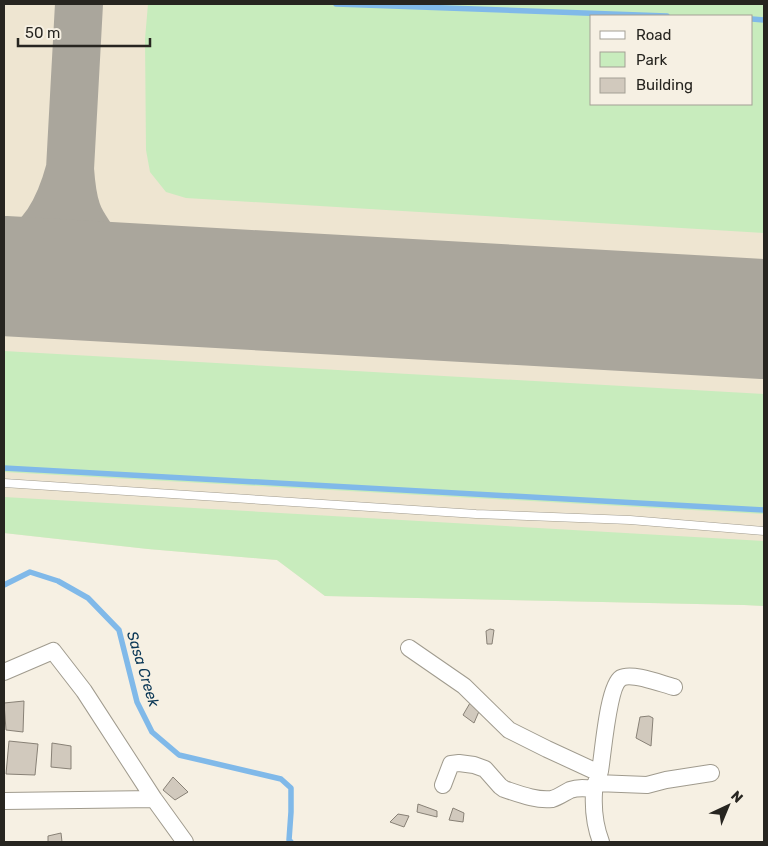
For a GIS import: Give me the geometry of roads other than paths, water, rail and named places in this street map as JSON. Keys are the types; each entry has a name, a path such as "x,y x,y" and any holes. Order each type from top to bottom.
{"street":[{"path":"409,648 464,686 509,730 547,749 596,782"},
{"path":"4,672 53,651 84,691 154,799 185,842"},
{"path":"601,842 596,829 594,813 596,782 614,688 617,682 627,676 674,687"},
{"path":"443,785 450,764 455,763 485,768 504,789 550,799 560,797 571,790 596,782 647,785 711,773"},
{"path":"4,802 154,799"}],"lane":[{"path":"4,483 467,513 630,520 764,530"}],"waterway":[{"path":"336,4 639,15"},
{"path":"753,19 764,20"},
{"path":"4,468 764,510"},
{"name":"Sasa Creek","path":"4,585 30,572 58,581 88,598 119,630 137,702 152,732 179,755 281,779 291,788 289,840 291,842"}]}
